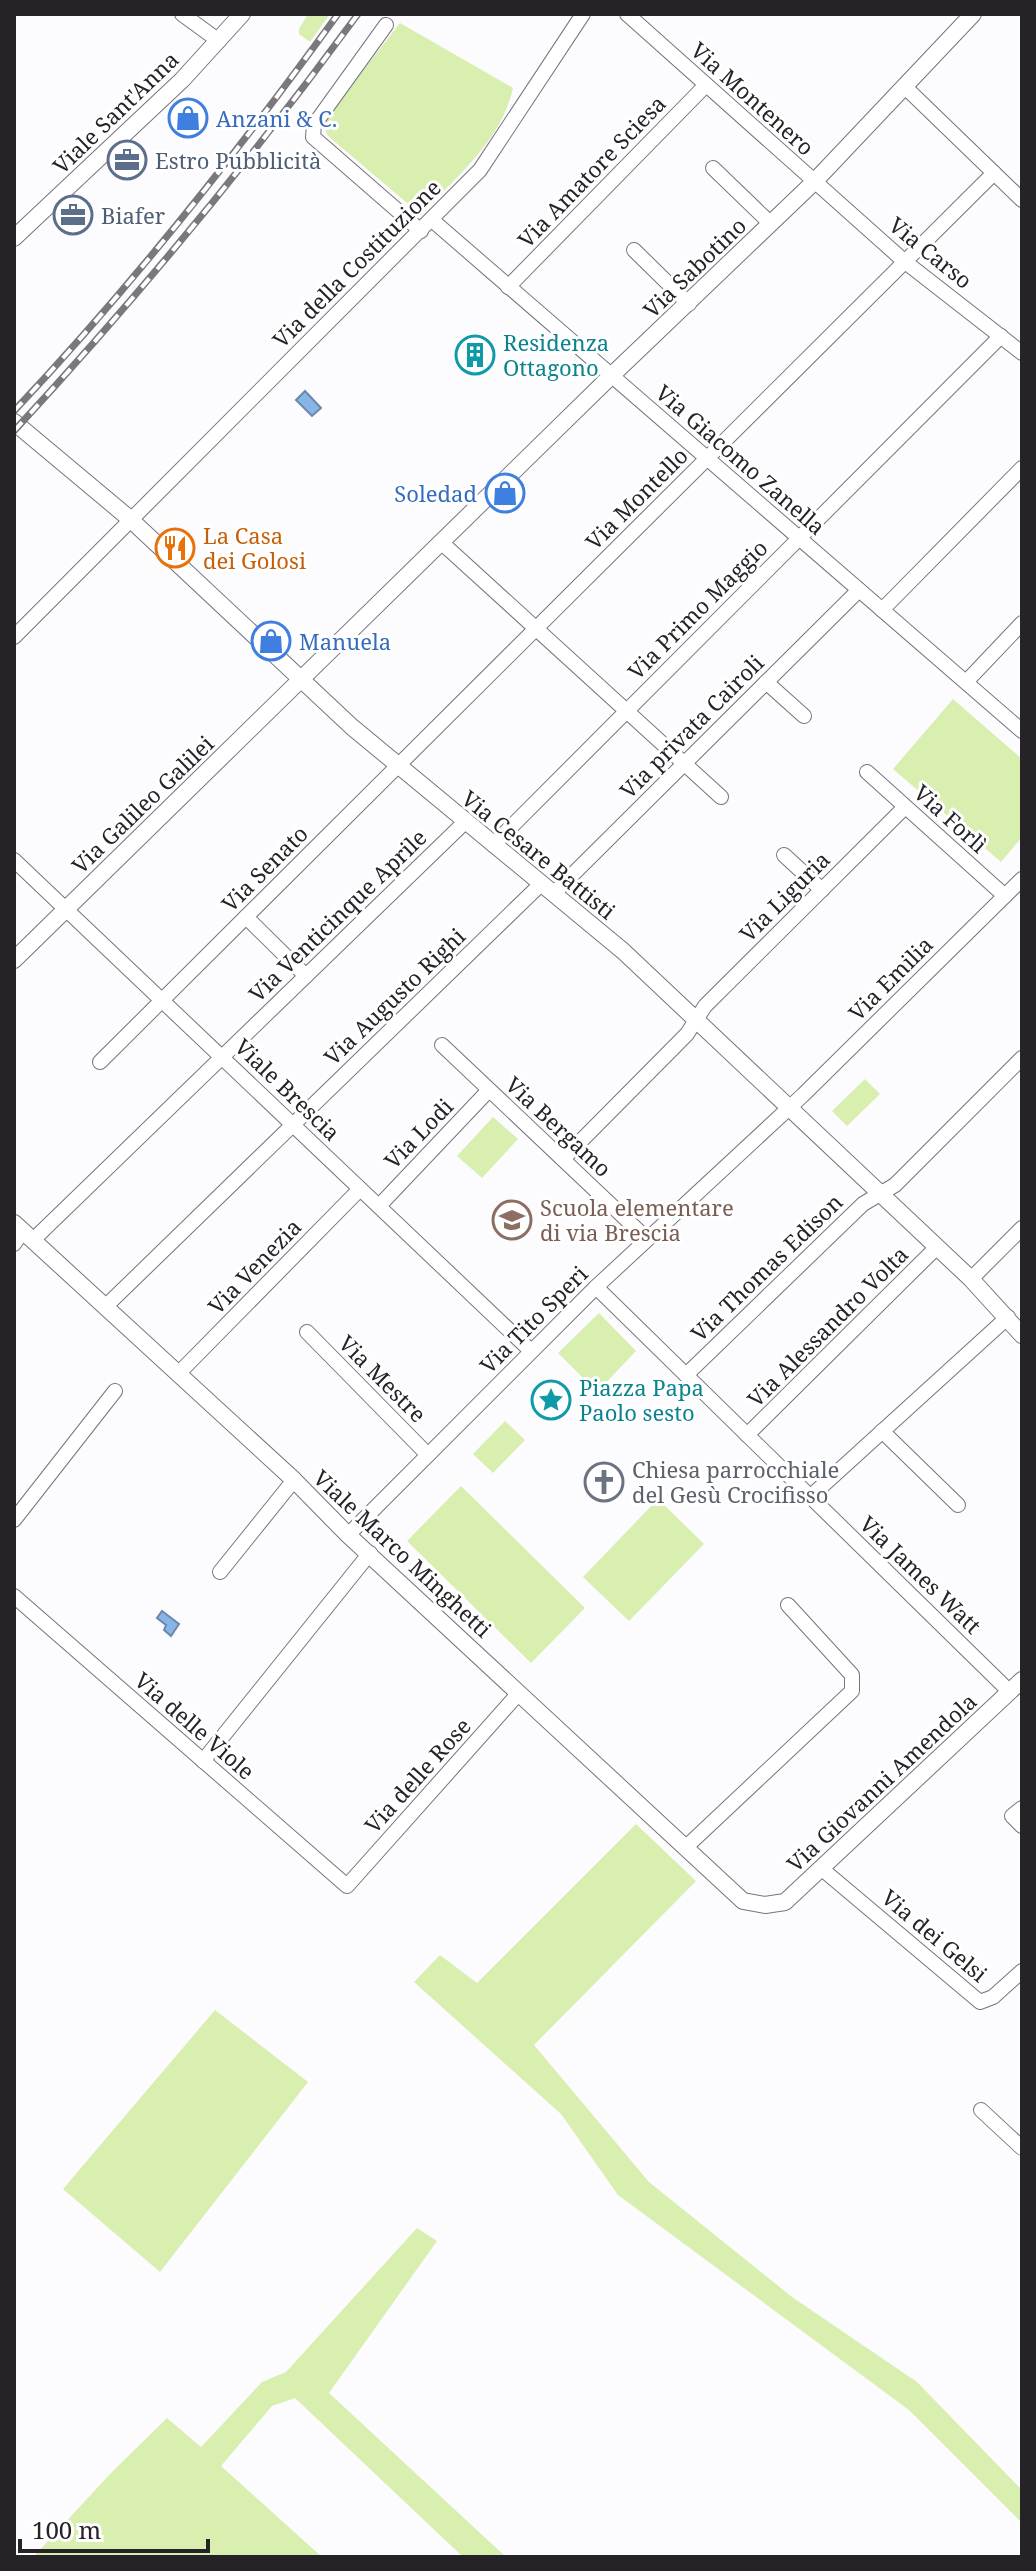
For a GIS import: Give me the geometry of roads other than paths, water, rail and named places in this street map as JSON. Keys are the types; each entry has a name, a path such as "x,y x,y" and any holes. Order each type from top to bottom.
{"street":[{"path":"182,14 219,41"},
{"name":"Viale Sant'Anna","path":"14,238 182,80 242,14"},
{"name":"Via della Costituzione","path":"14,637 480,170 583,14"},
{"name":"Via Montenero","path":"627,14 814,182"},
{"name":"Via Sabotino","path":"301,680 814,182 973,14"},
{"name":"Via Giacomo Zanella","path":"386,25 314,125 313,137 508,287 1022,731"},
{"name":"Via Amatore Sciesa","path":"508,287 705,86"},
{"path":"904,86 1022,200"},
{"path":"713,168 771,224"},
{"name":"Via Montello","path":"397,766 994,173"},
{"name":"Via Carso","path":"814,182 904,261 1022,353"},
{"path":"634,250 689,304"},
{"name":"Via Primo Maggio","path":"493,845 1001,336"},
{"name":"Via Cesare Battisti","path":"14,422 130,519 397,766 623,951 971,1279 1022,1335"},
{"path":"882,610 1022,468"},
{"path":"442,543 721,797"},
{"name":"Via privata Cairoli","path":"547,889 684,763 859,590"},
{"path":"966,682 1022,623"},
{"name":"Via Galileo Galilei","path":"14,960 301,680"},
{"path":"766,682 804,716"},
{"name":"Via Senato","path":"100,1062 397,766"},
{"name":"Via Forlì","path":"867,772 1005,896"},
{"name":"Via Liguria","path":"563,1159 687,1034 705,1006 905,807"},
{"name":"Via Venticinque Aprile","path":"21,1235 222,1057 465,822"},
{"path":"784,855 822,890"},
{"name":"Viale Brescia","path":"14,860 531,1351"},
{"name":"Via Emilia","path":"789,1107 1022,879"},
{"name":"Via Augusto Righi","path":"105,1307 293,1124 547,889"},
{"path":"246,917 306,976"},
{"name":"Via Bergamo","path":"442,1045 647,1239"},
{"name":"Via Thomas Edison","path":"686,1375 863,1204 895,1185 1022,1058"},
{"name":"Via Lodi","path":"379,1206 489,1090"},
{"name":"Via Tito Speri","path":"348,1535 596,1287 789,1107"},
{"name":"Via Venezia","path":"178,1374 360,1189"},
{"path":"971,1279 1022,1228"},
{"name":"Viale Marco Minghetti","path":"21,1235 105,1307 294,1480 348,1535 743,1901 765,1905"},
{"name":"Via Alessandro Volta","path":"747,1435 937,1247"},
{"name":"Via James Watt","path":"596,1287 810,1497 1016,1686"},
{"path":"810,1497 1008,1317"},
{"name":"Via Mestre","path":"307,1332 428,1455"},
{"path":"14,1520 115,1391"},
{"path":"882,1431 958,1505"},
{"path":"220,1572 294,1480"},
{"path":"203,1761 370,1553"},
{"name":"Via delle Viole","path":"14,1596 347,1886"},
{"path":"685,1848 852,1691 852,1675 788,1605"},
{"name":"Via Giovanni Amendola","path":"765,1905 785,1902 1016,1686"},
{"name":"Via delle Rose","path":"347,1886 519,1693"},
{"name":"Via dei Gelsi","path":"822,1869 980,2002 993,1997 1022,1971"},
{"path":"981,2110 1022,2148"}],"water":[{"path":"305,391 321,408 312,416 296,400"},
{"path":"162,1611 179,1624 171,1636 164,1630 166,1625 157,1618"}],"railway":[{"path":"14,411 100,316 182,218 338,14"},
{"path":"14,431 192,227 358,14"}],"place":[{"name":"Anzani & C.","path":"188,118"},
{"name":"Estro Pubblicità","path":"127,160"},
{"name":"Biafer","path":"73,215"},
{"name":"Residenza Ottagono","path":"475,355"},
{"name":"Soledad","path":"505,493"},
{"name":"La Casa dei Golosi","path":"175,548"},
{"name":"Manuela","path":"271,641"},
{"name":"Scuola elementare di via Brescia","path":"512,1220"},
{"name":"Piazza Papa Paolo sesto","path":"551,1400"},
{"name":"Chiesa parrocchiale del Gesù Crocifisso","path":"604,1482"}]}
